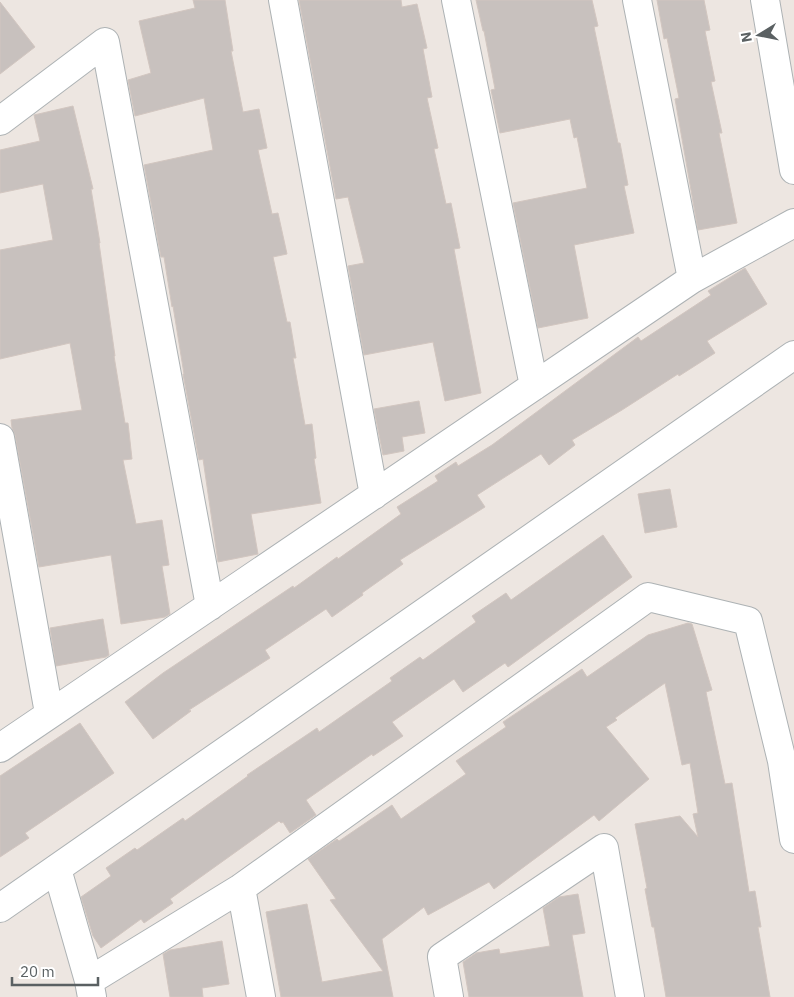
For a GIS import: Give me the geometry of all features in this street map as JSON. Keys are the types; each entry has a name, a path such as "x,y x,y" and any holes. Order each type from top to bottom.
{"street":[{"path":"283,0 374,495"},
{"path":"456,0 534,386"},
{"path":"637,0 692,279"},
{"path":"765,0 794,170"},
{"path":"0,121 105,42 210,606"},
{"path":"0,748 692,279 794,223"},
{"path":"0,908 794,355"},
{"path":"0,438 50,713"},
{"path":"57,869 91,989 241,888 648,597 748,621 788,760 794,839"},
{"path":"449,997 442,957 604,848 630,997"},
{"path":"241,888 261,997"}],"building":[{"path":"193,0 225,0 233,51 231,51 243,112 259,109 267,148 258,150 272,214 278,213 287,254 273,257 287,322 290,322 296,358 293,358 305,425 312,424 316,458 314,459 321,503 251,514 258,554 218,562 203,459 199,460 164,257 161,257 144,165 213,150 204,98 135,116 128,80 151,73 139,21 195,8"},
{"path":"299,0 401,0 402,7 417,4 427,48 423,49 432,97 427,98 438,148 434,149 446,204 451,203 460,248 454,249 481,393 445,401 433,342 364,355 348,266 364,263 348,197 336,199"},
{"path":"476,0 592,0 598,26 594,27 618,143 620,143 628,185 624,186 634,233 574,245 588,318 538,328 513,203 587,188 577,137 574,138 570,119 500,133 491,90 495,89"},
{"path":"657,0 704,0 710,30 705,31 715,81 711,82 722,133 719,133 737,223 698,230 675,99 679,98 667,38 664,39"},
{"path":"0,2 35,47 0,74"},
{"path":"73,106 93,189 91,189 100,243 114,356 125,423 128,423 132,459 123,460 136,524 162,520 169,565 162,566 170,614 165,617 121,624 111,555 39,567 15,435 12,428 11,420 82,410 70,343 0,359 0,250 53,240 43,184 0,193 0,150 40,141 34,115"},
{"path":"745,268 767,304 707,341 715,353 572,440 575,445 549,465 541,454 477,495 485,507 400,560 403,564 332,617 326,609 265,650 270,658 189,710 191,711 153,739 125,702 163,673 293,586 294,588 337,557 338,559 401,514 397,507 438,481 435,476 456,462 458,466 492,445 638,337 641,341 711,295 708,291"},
{"path":"419,401 425,433 402,437 404,451 383,455 374,409"},
{"path":"670,489 677,527 645,533 638,494"},
{"path":"603,535 632,577 508,667 505,663 463,692 454,679 392,722 403,736 373,756 372,754 306,800 316,815 290,833 283,822 279,821 170,899 173,903 144,923 141,919 101,948 93,936 81,897 111,876 106,868 135,848 137,850 183,818 185,821 247,775 317,728 319,732 392,681 390,678 420,657 423,660 476,622 472,616 506,593 511,600"},
{"path":"103,619 109,655 56,666 50,628"},
{"path":"688,623 692,624 712,690 706,692 725,784 732,783 749,892 755,891 761,927 758,927 770,997 666,997 654,927 652,927 645,889 647,888 635,824 680,816 698,837 693,814 698,813 690,763 682,765 665,683 615,718 617,720 606,727 649,779 599,821 594,815 494,889 489,882 428,915 424,907 382,939 393,997 281,997 266,912 307,904 322,982 383,971 330,900 336,899 308,859 337,839 339,841 392,805 401,819 466,774 456,761 506,727 503,722 582,669 587,677 648,635"},
{"path":"80,723 114,773 25,833 29,838 0,857 0,776"},
{"path":"578,894 585,933 572,935 583,997 469,997 463,962 476,953 499,949 500,954 550,946 543,908 559,897"},
{"path":"222,941 229,984 202,988 203,997 170,997 163,954 170,950"}]}
